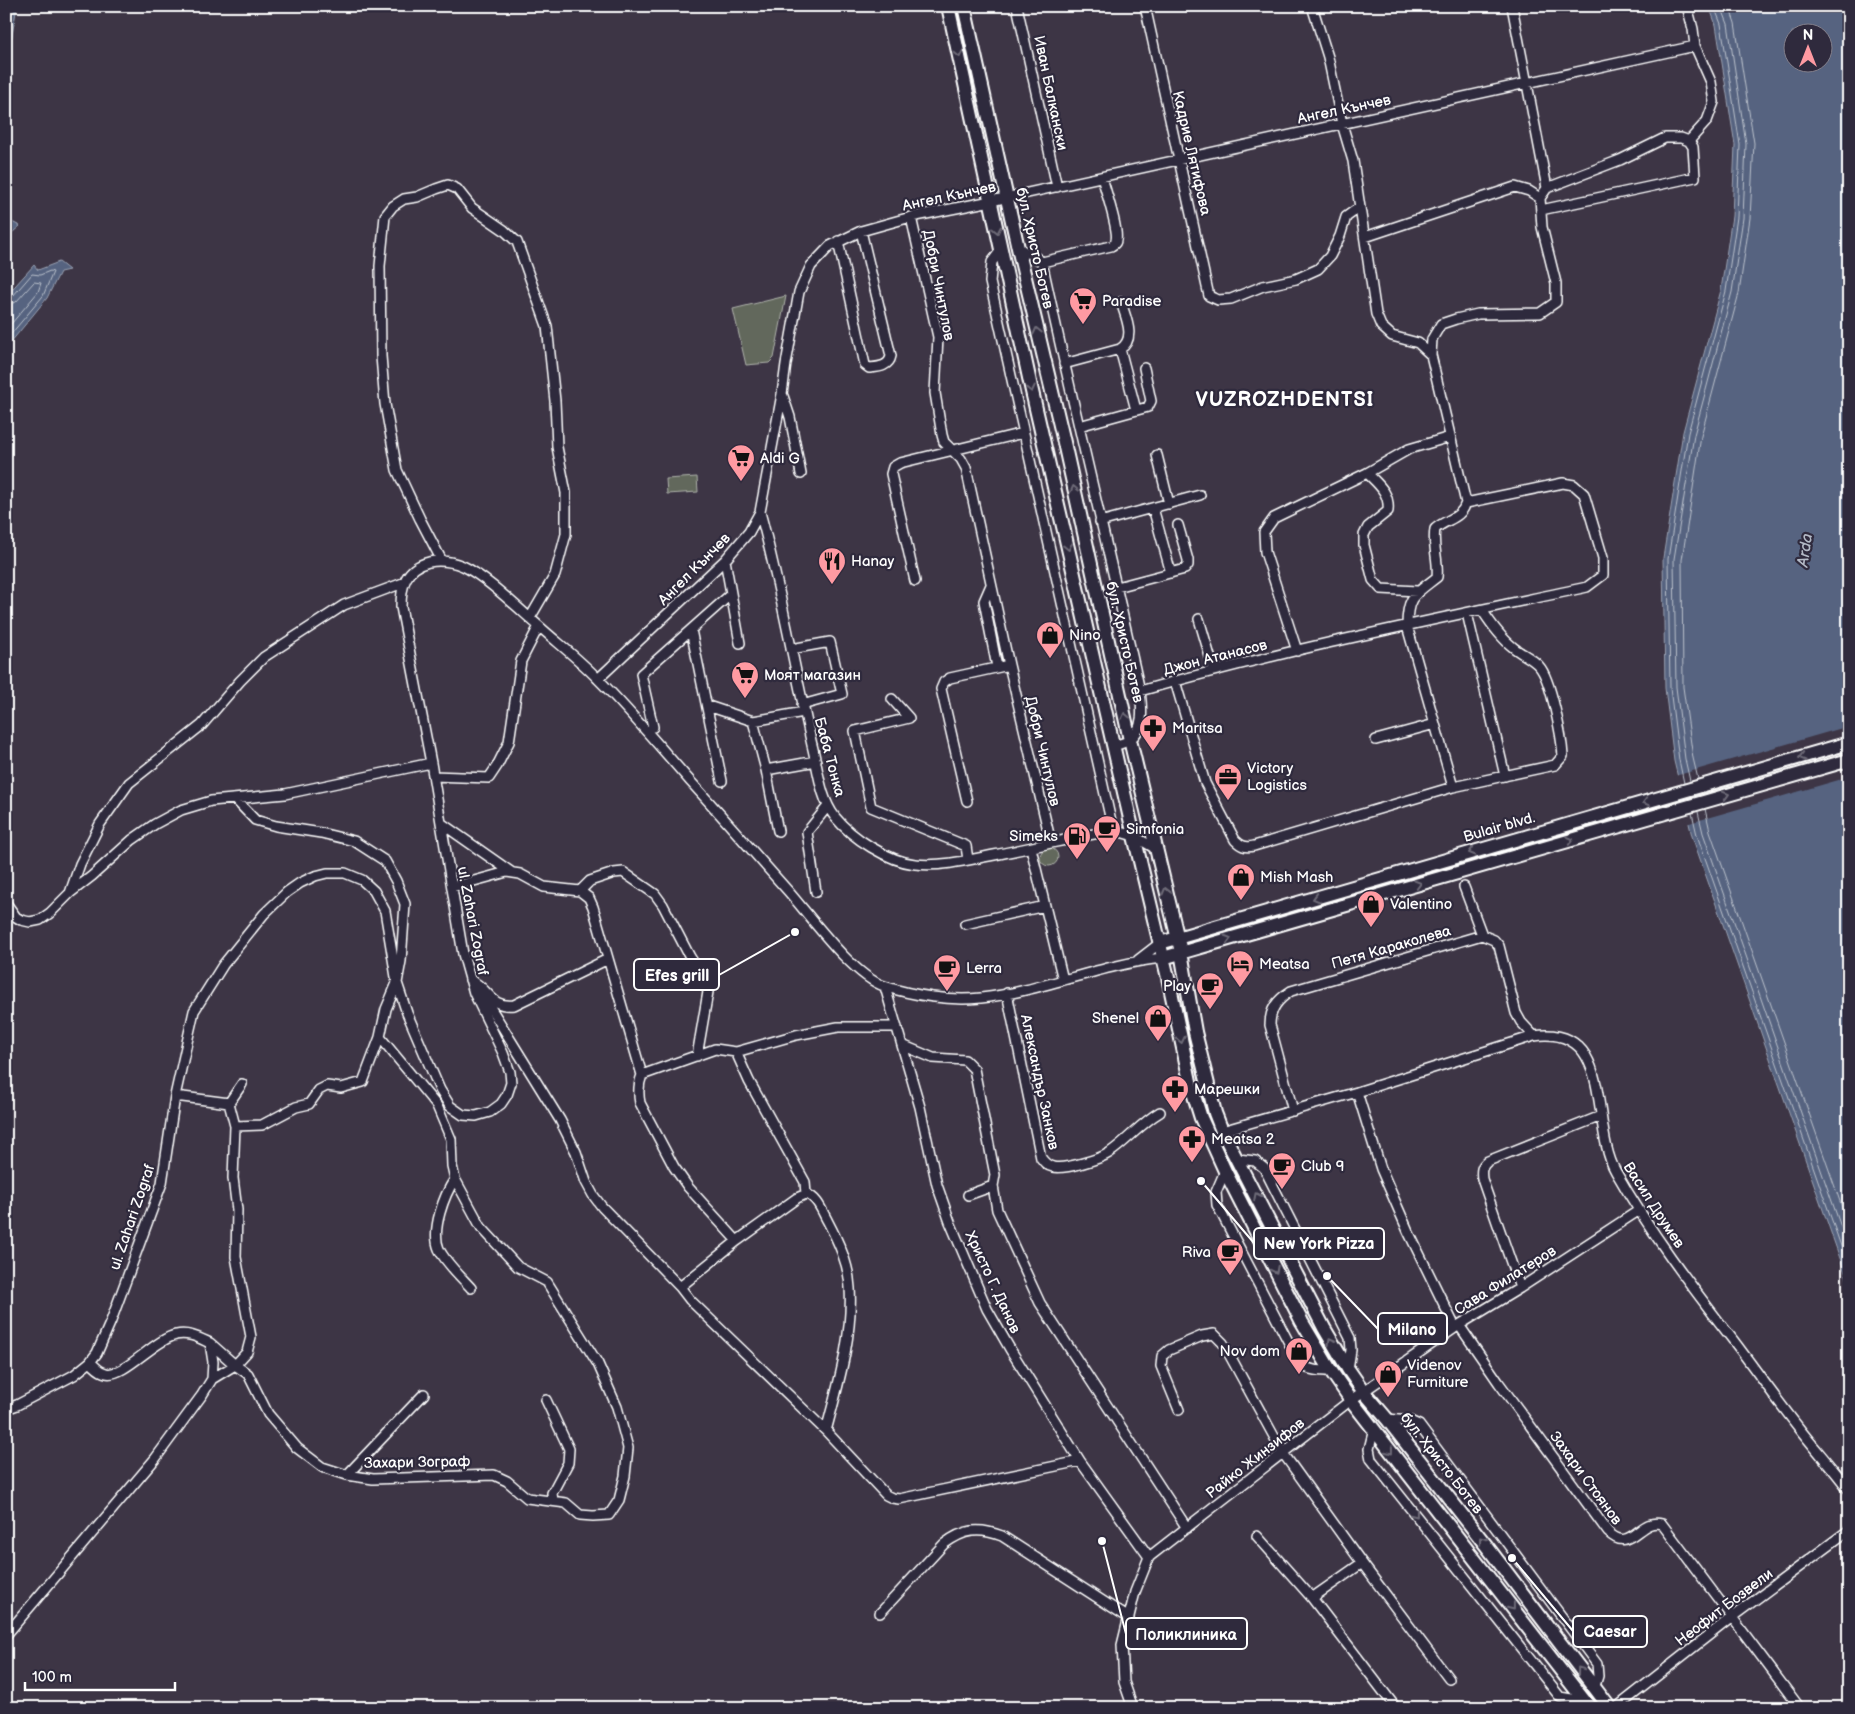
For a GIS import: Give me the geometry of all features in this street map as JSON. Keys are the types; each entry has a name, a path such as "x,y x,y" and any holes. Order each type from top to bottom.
{"main road":[{"path":"948,6 1001,250 1160,943 1190,1086 1201,1118 1225,1171 1302,1322 1331,1371 1351,1400 1586,1703"},
{"name":"бул. Христо Ботев","path":"964,6 1130,740 1178,938 1195,1032 1215,1113 1222,1131 1324,1328 1348,1369 1610,1708"},
{"name":"Bulair blvd.","path":"1160,943 1849,743"},
{"path":"1163,958 1849,760"}],"street":[{"name":"Иван Балкански","path":"1017,6 1057,187"},
{"name":"Кадрие Лятифова","path":"1145,6 1209,296 1218,300 1231,299 1263,286 1296,279 1318,269 1330,256 1340,236 1346,217 1360,207"},
{"path":"1312,6 1328,57 1342,124 1353,161 1376,314 1381,326 1392,336 1418,344 1432,355"},
{"path":"1512,6 1547,188"},
{"path":"1686,6 1693,29 1694,46 1711,82 1714,102 1707,121 1689,141"},
{"name":"Ангел Кънчев","path":"598,679 725,560 749,532 760,512 799,292 811,266 822,253 838,241 861,231 911,217 1007,198 1694,46"},
{"path":"1454,787 1407,626 1407,610 1411,599 1418,591 1437,577 1438,567 1433,541 1435,529 1441,524 1459,516 1466,503 1432,355 1432,339 1441,324 1456,319 1478,314 1540,313 1556,302 1556,283 1542,227 1540,198 1547,188 1620,160 1665,138 1681,138 1689,141 1693,148 1695,177 1542,210"},
{"path":"1042,262 1111,246 1116,242 1116,231 1102,177"},
{"path":"442,561 397,470 385,404 381,356 380,266 385,216 393,206 404,200 417,198 448,185 457,189 472,208 504,230 517,242 547,326 555,401 557,447 566,493 566,534 555,575 530,618"},
{"path":"1365,237 1515,187 1529,191 1540,198"},
{"name":"Добри Чинтулов","path":"911,217 938,337 934,393 942,435 944,442 962,459 966,468 1009,665 1051,843"},
{"path":"838,241 865,365 869,368 885,365 889,362 891,356 861,231"},
{"path":"1018,248 1042,262 1140,691 1141,720 1130,740 1114,746"},
{"path":"1001,250 992,262 990,282 1113,830"},
{"path":"1064,364 1125,346 1130,337 1121,302"},
{"path":"1120,349 1136,410"},
{"path":"1079,426 1148,407 1151,404 1144,368"},
{"path":"782,394 790,417 801,474"},
{"path":"915,581 891,474 896,464 1023,432"},
{"path":"1297,651 1265,552 1264,532 1274,518 1367,473 1408,449 1450,437"},
{"path":"1156,455 1169,504"},
{"path":"1367,473 1387,493 1389,502 1388,511 1368,527 1364,535 1364,545 1373,580 1381,588 1394,591 1418,591"},
{"name":"Джон Атанасов","path":"1140,691 1214,670 1587,587 1603,575 1603,558 1584,494 1574,485 1563,483 1466,503"},
{"path":"1100,522 1200,495"},
{"path":"1153,508 1171,573"},
{"name":"Баба Тонка","path":"760,512 774,566 803,708 822,789 834,817 855,835 870,846 897,860 929,865 968,860 1113,830 1134,836 1156,849"},
{"path":"1117,586 1171,573 1184,569 1188,565 1178,524"},
{"path":"725,560 740,643"},
{"path":"70,893 80,864 100,824 129,783 202,725 240,681 264,658 344,605 403,582 412,571 429,562 442,561 456,564 474,572 530,618 598,679 727,821 818,927 873,982 911,993 978,998 1007,993 1138,961 1163,958"},
{"name":"ul. Zahari Zograf","path":"6,1409 74,1375 90,1362 97,1352 111,1321 162,1183 175,1096 194,1011 223,965 264,914 287,892 300,883 315,876 334,872 355,876 368,884 374,891 385,911 397,983 422,1051 440,1090 450,1106 463,1115 476,1116 490,1112 501,1104 507,1095 510,1084 510,1072 503,1053 474,993 463,954 431,764 401,607 403,582"},
{"name":"Добри Чинтулов","path":"991,585 984,601 997,667"},
{"path":"653,727 642,674 731,594"},
{"path":"1175,681 1205,783 1235,840 1240,845 1248,847 1454,787 1555,765 1563,756 1562,743 1548,684 1541,668 1532,659 1514,648 1497,631 1482,610"},
{"path":"1467,613 1506,776"},
{"path":"1199,619 1214,670"},
{"path":"433,776 489,778 509,742 521,661 539,626"},
{"path":"691,630 722,781"},
{"path":"708,706 753,721 803,708 842,694 830,642 791,649"},
{"path":"967,801 941,689 944,682 950,678 1009,665"},
{"path":"892,699 909,718 855,731 871,807 966,846 968,860"},
{"path":"753,721 766,770 778,831"},
{"path":"1376,740 1435,724"},
{"path":"766,770 816,761"},
{"path":"6,903 16,917 21,920 30,922 40,920 132,840 155,824 181,810 211,801 285,794 431,764"},
{"path":"235,799 255,820 276,826 321,833 354,841 385,861 396,881 405,904 401,961 397,983 386,1009 380,1037 363,1082 341,1088 327,1086 319,1090 309,1104 296,1107 262,1126 235,1126"},
{"path":"816,892 807,832 828,806"},
{"path":"441,823 511,872"},
{"path":"1031,848 1063,980"},
{"path":"452,887 497,874 511,872 520,874 544,887 580,891 589,898 642,1075 638,1084 640,1103 674,1167 704,1206 737,1241"},
{"path":"580,891 590,881 623,872 655,894 663,905 690,957 704,979 708,992 697,1056"},
{"path":"1464,887 1482,935 1494,940 1499,946 1516,1013 1521,1022 1534,1036"},
{"path":"965,924 1045,906"},
{"name":"Петя Караколева","path":"1293,1111 1270,1025 1270,1014 1275,1003 1291,991 1482,935"},
{"path":"1138,961 1160,943"},
{"path":"470,980 478,984 498,1004 505,1006 514,1005 608,959"},
{"name":"Христо Г. Данов","path":"885,986 920,1107 937,1185 950,1222 987,1309 1080,1461 1149,1556"},
{"path":"474,993 487,1002 560,1120 579,1158 586,1182 602,1207 680,1287 690,1300 826,1431 886,1495 899,1499 1080,1461"},
{"name":"Александър Занков","path":"1007,993 1041,1158 1046,1164 1060,1168 1102,1157 1145,1121 1160,1112"},
{"path":"642,1075 715,1049 736,1052 796,1035 838,1027 897,1027"},
{"name":"Васил Друмев","path":"1222,1131 1357,1092 1534,1036 1548,1034 1561,1036 1575,1043 1588,1058 1594,1073 1608,1154 1614,1169 1638,1211 1693,1288 1849,1490"},
{"path":"380,1037 437,1106 451,1139 452,1166 455,1180 482,1227 518,1267 546,1282 598,1364 617,1407 628,1448 625,1476 619,1500 608,1515 593,1516 580,1514 566,1503 553,1501 552,1493 568,1463 569,1449 546,1400"},
{"path":"902,1045 933,1058 965,1060 974,1069 996,1175 993,1186 997,1210 1040,1303 1187,1528"},
{"path":"736,1052 749,1081 806,1182 806,1194"},
{"path":"6,1635 155,1459 212,1379 235,1365 247,1352 251,1337 236,1257 237,1210 233,1178 235,1126 229,1103 242,1084"},
{"path":"1357,1092 1381,1169 1408,1231 1458,1326"},
{"path":"175,1096 229,1103"},
{"path":"1520,1288 1482,1179 1484,1164 1601,1116"},
{"path":"1238,1159 1255,1161 1264,1168 1350,1338 1352,1350 1348,1369"},
{"path":"1225,1171 1216,1192 1217,1204 1300,1364 1314,1371 1331,1371"},
{"path":"455,1180 446,1195 437,1228 437,1242 442,1254 470,1288"},
{"path":"968,1195 993,1186"},
{"path":"680,1287 737,1241 797,1198 806,1194"},
{"path":"806,1194 814,1199 840,1246 850,1287 849,1326 826,1431"},
{"name":"Сава Филатеров","path":"1364,1392 1458,1326 1638,1211"},
{"name":"Захари Стоянов","path":"1458,1326 1608,1532 1614,1538 1626,1540 1649,1524 1656,1522 1662,1524 1800,1708"},
{"path":"90,1362 107,1374 117,1373 162,1341 176,1335 187,1334 210,1343 213,1362 212,1379"},
{"path":"1179,1410 1161,1366 1162,1356 1169,1350 1198,1338 1214,1334 1223,1343 1283,1453 1449,1679"},
{"name":"Захари Зограф","path":"210,1343 248,1374 268,1414 297,1448 322,1467 348,1475 373,1479 494,1475 507,1481 527,1498 553,1501"},
{"name":"Райко Жинзифов","path":"1149,1556 1351,1400 1364,1392"},
{"path":"348,1475 424,1394"},
{"path":"1387,1419 1410,1421 1419,1425 1597,1664 1598,1676 1594,1689"},
{"path":"1374,1429 1369,1449 1371,1459 1560,1697 1586,1703"},
{"name":"Неофит Бозвели","path":"1616,1708 1732,1617 1849,1530"},
{"path":"880,1612 944,1544 956,1535 970,1531 988,1531 1002,1536 1129,1618"},
{"path":"1257,1536 1312,1598 1396,1708"},
{"path":"1133,1708 1124,1682 1122,1645 1135,1592 1149,1556"},
{"path":"1312,1598 1362,1562"}],"green space":[{"path":"786,296 774,358 769,363 746,365 733,309"},
{"path":"697,477 698,492 667,494 666,479"},
{"path":"1049,848 1055,851 1058,857 1055,863 1049,866 1043,863 1040,857 1043,851"}],"water":[{"path":"6,6 17,6 11,41 10,92 6,92"},
{"name":"Arda","path":"1709,6 1849,6 1849,1284 1692,836 1674,761 1665,688 1663,558 1683,432 1721,290 1732,216 1735,145 1716,25"},
{"path":"6,219 20,226 6,238"},
{"path":"59,262 69,270 60,272 47,298 6,348 6,296 34,265 38,270"}],"pier":[{"path":"1849,726 1849,777 1686,824 1675,776"}],"place":[{"name":"Paradise","path":"1083,325"},
{"name":"Aldi G","path":"741,482"},
{"name":"Hanay","path":"832,585"},
{"name":"Nino","path":"1050,659"},
{"name":"Моят магазин","path":"745,699"},
{"name":"Maritsa","path":"1153,752"},
{"name":"Victory Logistics","path":"1228,801"},
{"name":"Simfonia","path":"1107,853"},
{"name":"Simeks","path":"1077,860"},
{"name":"Mish Mash","path":"1241,901"},
{"name":"Valentino","path":"1371,928"},
{"name":"Efes grill","path":"795,932"},
{"name":"Meatsa","path":"1240,988"},
{"name":"Lerra","path":"947,992"},
{"name":"Play","path":"1210,1010"},
{"name":"Shenel","path":"1158,1042"},
{"name":"Марешки","path":"1175,1113"},
{"name":"Meatsa 2","path":"1192,1163"},
{"name":"New York Pizza","path":"1201,1181"},
{"name":"Club 9","path":"1282,1190"},
{"name":"Riva","path":"1230,1276"},
{"name":"Milano","path":"1327,1276"},
{"name":"Nov dom","path":"1299,1375"},
{"name":"Videnov Furniture","path":"1388,1398"},
{"name":"Поликлиника","path":"1102,1541"},
{"name":"Caesar","path":"1512,1558"}],"district":[{"name":"VUZROZHDENTSI","path":"1285,399"}]}
